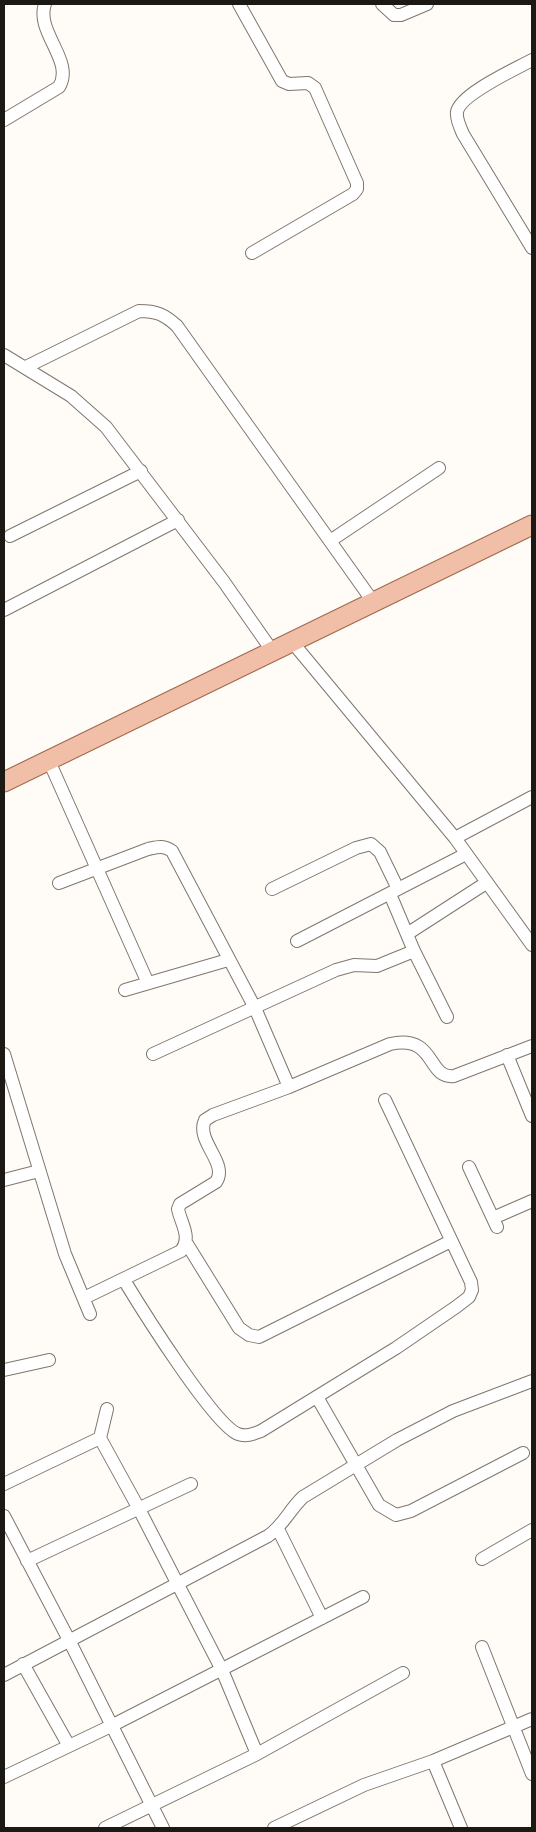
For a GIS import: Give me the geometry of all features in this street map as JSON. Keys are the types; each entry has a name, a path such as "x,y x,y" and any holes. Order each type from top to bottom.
{"main road":[{"path":"4,782 293,643 532,525"}],"street":[{"path":"4,120 59,87 64,80 63,70 43,19 45,4"},
{"path":"239,4 282,81 289,84 308,83 315,88 358,182 357,189 353,194 252,253"},
{"path":"382,4 394,15 401,15 426,4"},
{"path":"532,60 475,92 458,106 456,114 463,134 532,248"},
{"path":"26,367 139,311 154,311 166,316 176,326 374,603"},
{"path":"4,356 26,367 71,396 106,427 178,520 273,652"},
{"path":"330,541 439,468"},
{"path":"10,536 141,472"},
{"path":"4,610 178,520"},
{"path":"293,643 455,838 486,884 532,945"},
{"path":"49,761 147,982"},
{"path":"455,838 532,797"},
{"path":"272,889 356,848 371,844 380,852 407,934 447,1017"},
{"path":"59,883 148,849 166,847 172,851 255,1008 289,1087"},
{"path":"297,942 466,854"},
{"path":"407,934 486,884"},
{"path":"153,1054 336,970 354,965 377,966 414,951"},
{"path":"125,990 147,982 228,960"},
{"path":"451,1241 259,1337 248,1335 239,1328 187,1244 187,1238 180,1218 180,1204 216,1182 220,1177 219,1169 202,1132 205,1120 381,1048 402,1042 412,1042 422,1047 440,1073 446,1077 454,1076 532,1046"},
{"path":"4,1054 65,1254 90,1314"},
{"path":"507,1055 532,1116"},
{"path":"124,1280 162,1341 222,1421 237,1434 246,1436 261,1431 396,1348 469,1297 472,1290 471,1282 385,1100"},
{"path":"469,1167 495,1222 532,1200"},
{"path":"4,1180 39,1171"},
{"path":"84,1298 181,1251 187,1244"},
{"path":"4,1370 49,1360"},
{"path":"4,1675 178,1584 278,1529 293,1507 303,1497 453,1411 532,1381"},
{"path":"317,1397 379,1505 396,1515 411,1511 523,1453"},
{"path":"107,1410 100,1438 140,1509 222,1670 257,1754"},
{"path":"4,1484 100,1438"},
{"path":"27,1561 191,1484"},
{"path":"4,1516 70,1640 163,1828"},
{"path":"278,1529 322,1618"},
{"path":"482,1559 532,1530"},
{"path":"4,1777 111,1726 364,1596"},
{"path":"482,1647 532,1774"},
{"path":"23,1664 69,1746"},
{"path":"104,1828 257,1754 403,1673"},
{"path":"274,1828 291,1825 364,1786 433,1761 532,1719"},
{"path":"433,1761 461,1828"}]}
